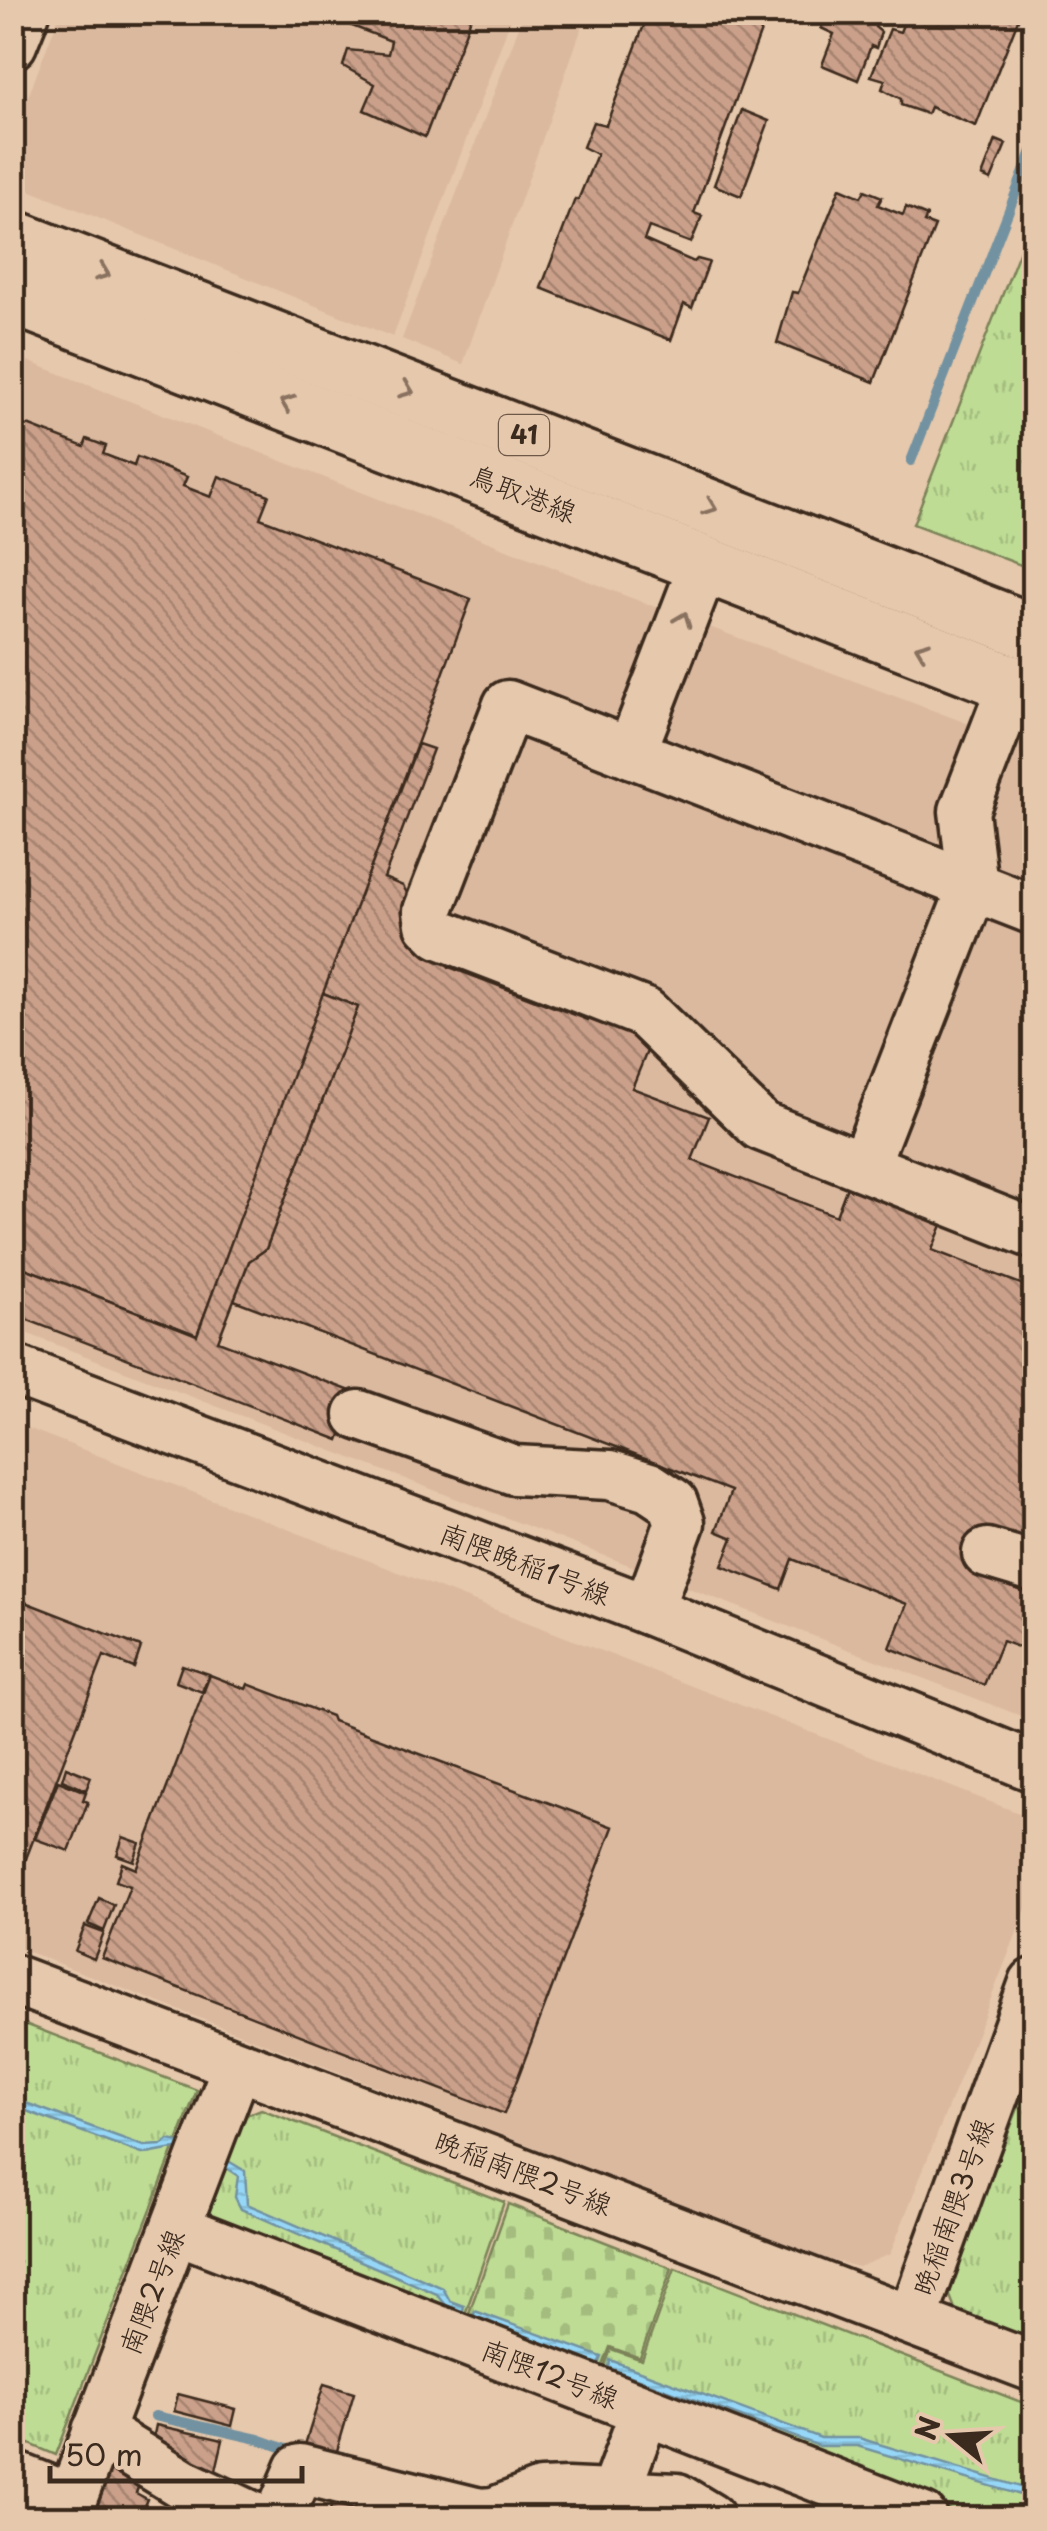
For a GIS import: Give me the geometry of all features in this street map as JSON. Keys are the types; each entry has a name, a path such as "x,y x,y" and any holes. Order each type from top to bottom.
{"main road":[{"name":"鳥取港線","path":"12,238 1034,633"},
{"name":"鳥取港線","path":"12,296 1024,688"}],"street":[{"path":"12,44 25,12"},
{"path":"631,753 704,564"},
{"path":"864,1166 973,886 964,811 1024,688"},
{"path":"1034,910 508,705 430,904 430,924 440,934 645,1013 761,1126 1034,1234"},
{"name":"南隈晩稲1号線","path":"12,1369 648,1610 1034,1766"},
{"path":"359,1415 514,1470 610,1474 649,1487 672,1503 680,1523 648,1610"},
{"name":"晩稲南隈2号線","path":"12,1979 1034,2366"},
{"name":"晩稲南隈3号線","path":"913,2318 1034,1983"},
{"name":"南隈2号線","path":"72,2509 237,2066"},
{"name":"南隈12号線","path":"177,2229 923,2518"},
{"path":"614,2495 646,2412"},
{"path":"98,2431 181,2483 256,2518"},
{"path":"279,2518 300,2469 480,2513 494,2512 540,2494 614,2495 677,2498 710,2518"},
{"path":"12,2476 72,2509"}],"shaded area":[{"path":"60,13 513,13 393,337 24,188 12,139"},
{"path":"524,13 587,13 463,364 402,339"},
{"path":"12,355 626,596 1034,748 1034,1721 13,1328"},
{"path":"12,1422 1034,1819 1034,1889 890,2254 859,2267 815,2256 13,1946"}],"green space":[{"path":"1034,214 1034,570 913,524"},
{"path":"12,2019 197,2090 56,2455 13,2437"},
{"path":"1034,2068 1034,2343 957,2314 947,2288"},
{"path":"261,2109 504,2202 462,2323 214,2228 204,2202 234,2120"},
{"path":"508,2204 672,2268 640,2358 610,2347 599,2376 465,2324"},
{"path":"675,2268 1034,2407 1034,2518 972,2518 601,2377 611,2349 642,2360"}],"water":[{"path":"12,2098 144,2146 162,2145 169,2140 188,2144 186,2151 142,2154 13,2106"},
{"path":"225,2159 245,2171 247,2204 443,2288 450,2301 464,2306 462,2314 437,2294 241,2209 235,2197 238,2176 223,2166"},
{"path":"475,2311 602,2357 599,2365 473,2318"},
{"path":"610,2360 821,2438 859,2438 1034,2491 1034,2499 857,2446 819,2446 609,2368"}],"building":[{"path":"316,12 473,12 425,137 364,110 375,84 343,66 348,50 388,54 391,41"},
{"path":"649,12 768,12 694,213 702,216 691,243 649,227 644,240 694,262 709,262 692,308 684,304 671,340 541,288 597,154 583,147 593,122 606,125"},
{"path":"827,12 884,12 875,27 881,32 876,48 871,46 858,80 822,65 834,34 821,28"},
{"path":"908,12 1021,12 976,126 930,107 927,114 901,105 901,99 882,89 885,80 871,76 890,29 900,32"},
{"path":"742,110 769,121 741,196 714,185"},
{"path":"996,140 1006,144 991,180 982,176"},
{"path":"840,188 861,197 865,190 882,197 878,205 903,215 906,207 927,216 924,222 935,226 874,382 777,343 792,292 798,293"},
{"path":"12,419 84,447 87,439 106,446 103,454 134,466 137,457 187,477 183,486 211,497 219,476 269,495 260,518 471,599 197,1335 12,1263"},
{"path":"418,744 433,749 384,878 403,886 449,967 588,1020 592,1010 654,1034 632,1088 709,1117 692,1160 836,1216 848,1184 944,1220 932,1250 1034,1289 1034,1618 1023,1649 1002,1641 984,1685 890,1648 907,1604 792,1559 781,1589 722,1566 733,1538 716,1531 731,1491 234,1300 249,1261 266,1249 358,1007 323,993"},
{"path":"323,993 358,1007 266,1249 249,1261 218,1341 356,1393 339,1440 12,1314 12,1263 197,1335"},
{"path":"12,1597 141,1647 134,1668 104,1656 12,1895"},
{"path":"182,1665 209,1674 202,1692 176,1682"},
{"path":"210,1675 246,1689 248,1684 331,1716 333,1721 613,1827 504,2114 102,1958 130,1886 116,1881 122,1863 136,1869"},
{"path":"66,1767 91,1777 86,1790 62,1780"},
{"path":"58,1781 86,1792 83,1800 88,1802 69,1851 35,1839"},
{"path":"123,1837 140,1843 134,1861 117,1855"},
{"path":"99,1898 114,1905 104,1931 88,1924"},
{"path":"85,1926 104,1933 94,1959 75,1951"},
{"path":"324,2384 354,2393 336,2454 331,2451 330,2456 304,2448"},
{"path":"178,2394 236,2409 232,2426 174,2411"},
{"path":"156,2425 223,2440 213,2483 189,2477 193,2461 151,2449"},
{"path":"109,2457 144,2472 136,2493 147,2499 139,2518 82,2518"},
{"path":"336,2488 407,2518 328,2518"}],"waterway":[{"path":"911,461 1034,146"},
{"path":"155,2416 258,2439 298,2453"}]}
